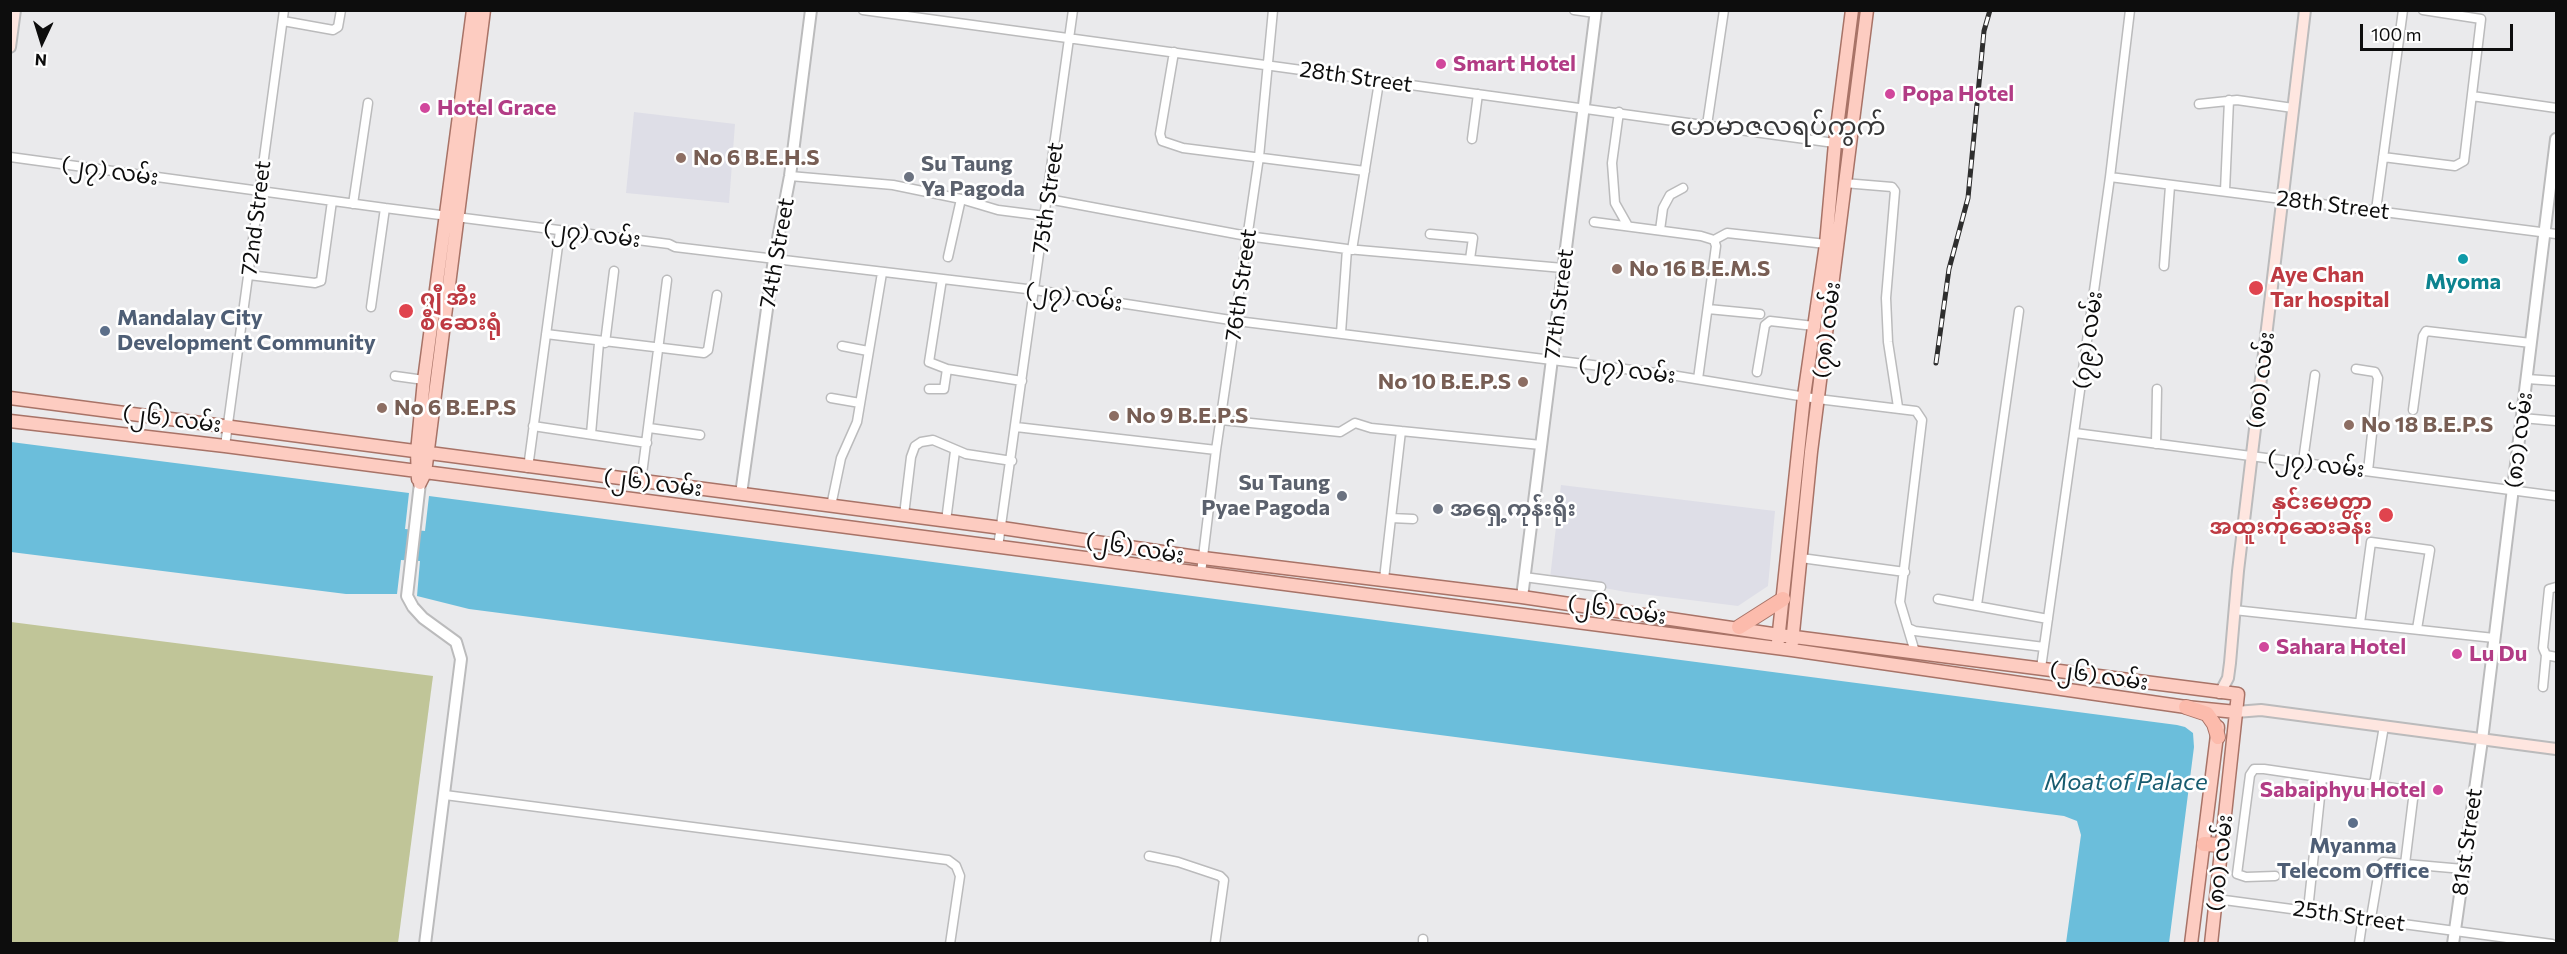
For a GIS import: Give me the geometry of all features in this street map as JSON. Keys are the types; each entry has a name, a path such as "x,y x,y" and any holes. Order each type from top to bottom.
{"highway":[{"path":"1739,627 1783,599"},
{"path":"2186,707 2207,714 2214,724 2218,737"},
{"path":"2204,844 2223,845"}],"main road":[{"path":"10,47 15,10"},
{"path":"420,481 424,380 473,10"},
{"path":"422,453 458,218 484,10"},
{"name":"(၇၈) လမ်း","path":"1792,650 1785,635 1783,599 1804,396 1826,244 1835,143 1852,10"},
{"name":"(၇၈) လမ်း","path":"1778,648 1785,635 1801,558 1844,183 1867,10"},
{"name":"(၈၀) လမ်း","path":"2191,944 2218,737 2220,693 2228,678 2234,610 2305,10"},
{"name":"(၂၆) လမ်း","path":"10,398 528,468 1002,528 1203,558 1522,597 1785,635 2238,694"},
{"name":"(၂၆) လမ်း","path":"10,421 225,446 420,481 998,547 1778,648 2186,707 2236,712 2254,709 2556,749"},
{"path":"2228,678 2238,694 2254,709"},
{"name":"(၈၀) လမ်း","path":"2211,944 2238,694"}],"street":[{"name":"72nd Street","path":"225,446 284,10"},
{"path":"283,21 333,30 338,27 341,10"},
{"name":"74th Street","path":"741,495 774,259 790,176 811,10"},
{"name":"28th Street","path":"863,10 1849,145"},
{"name":"75th Street","path":"998,547 1012,461 1073,10"},
{"name":"76th Street","path":"1201,573 1216,450 1237,321 1259,157 1273,10"},
{"path":"1574,10 1595,12"},
{"path":"1707,125 1724,10"},
{"name":"(၇၉) လမ်း","path":"2041,668 2110,177 2130,10"},
{"path":"2376,210 2403,10"},
{"path":"2383,157 2455,166 2464,161 2481,19 2423,10"},
{"name":"77th Street","path":"1522,597 1595,12"},
{"path":"1174,52 1160,134 1162,141 1183,148 1365,171"},
{"path":"1341,333 1350,249 1379,82"},
{"path":"1472,139 1478,94"},
{"path":"2472,96 2556,108"},
{"path":"2225,191 2229,100"},
{"path":"2199,104 2229,100 2293,108"},
{"path":"353,204 368,103"},
{"path":"1619,112 1612,163 1615,203 1628,226"},
{"name":"(၈၁) လမ်း","path":"2482,740 2531,343 2551,233 2556,140"},
{"name":"(၂၇) လမ်း","path":"10,157 458,218 882,273 1035,290 1237,321 1698,379 1818,399 1916,411 1922,420 1900,608 1915,652"},
{"path":"790,176 893,185 961,199 998,210 1045,216"},
{"name":"28th Street","path":"2110,177 2551,233"},
{"path":"1844,183 1892,187 1895,191 1886,298 1888,342 1898,408"},
{"path":"2164,266 2170,186"},
{"path":"1660,230 1663,208 1670,195 1683,188"},
{"path":"948,257 961,199"},
{"path":"1048,199 1247,236 1350,249 1563,268"},
{"path":"249,275 315,283 321,281 332,201"},
{"path":"371,307 385,208"},
{"path":"1594,222 1660,230 1714,240 1727,233 1826,244"},
{"path":"528,468 560,231"},
{"path":"1430,234 1473,238 1470,259"},
{"path":"1698,379 1716,246 1714,240"},
{"path":"591,434 602,343 614,271"},
{"path":"831,506 841,458 857,422 882,273"},
{"path":"942,279 929,362 947,369 1022,381"},
{"path":"641,482 667,280"},
{"path":"546,334 602,343 704,353 708,350 717,295"},
{"path":"1708,309 1760,314"},
{"path":"1977,605 2019,311"},
{"path":"1757,372 1764,326 1770,321 1814,326"},
{"path":"2413,410 2423,336 2426,331 2531,343"},
{"path":"842,346 868,351"},
{"path":"928,389 944,389 947,369"},
{"path":"2356,369 2375,372 2378,378 2368,471"},
{"path":"2303,461 2315,375"},
{"path":"395,376 424,380"},
{"path":"2527,379 2556,381"},
{"path":"2156,444 2157,389"},
{"path":"831,399 860,404"},
{"path":"2522,418 2556,421"},
{"path":"1221,420 1340,432 1355,423 1371,428 1541,445"},
{"path":"533,426 647,443"},
{"path":"649,428 700,435"},
{"path":"1016,428 1216,450"},
{"path":"1384,579 1401,431"},
{"name":"(၂၇) လမ်း","path":"2075,433 2303,461 2556,496"},
{"path":"904,515 911,457 915,446 933,440 955,451 1012,461"},
{"path":"946,521 955,451"},
{"path":"420,481 407,596 418,612 456,642 461,652 425,944"},
{"path":"1391,518 1413,519"},
{"path":"2360,623 2371,542 2430,550 2417,629"},
{"path":"1801,558 1905,572"},
{"path":"1524,577 1601,587"},
{"path":"2543,687 2546,655 2543,648 2549,589 2556,587"},
{"path":"1938,599 2048,619"},
{"path":"2234,610 2494,638"},
{"path":"1908,628 2044,647"},
{"path":"2546,655 2556,657"},
{"path":"2374,785 2384,726"},
{"name":"81st Street","path":"2453,944 2482,740"},
{"path":"2275,876 2246,878 2237,874 2236,865 2250,775 2254,769 2414,791 2405,864"},
{"path":"2308,910 2322,778"},
{"path":"445,795 948,860 956,866 960,876 950,944"},
{"path":"1149,856 1178,862 1220,876 1224,880 1215,944"},
{"path":"2359,944 2380,865 2387,862 2463,869"},
{"name":"25th Street","path":"2217,899 2367,917 2552,944"}],"shaded area":[{"name":"No 6 B.E.H.S","path":"634,112 735,124 729,203 626,193"},
{"path":"1561,485 1775,511 1768,586 1738,606 1626,592 1550,578"}],"green space":[{"path":"11,622 433,676 398,943 11,943"}],"water":[{"name":"Moat of Palace","path":"11,442 409,493 405,529 425,531 429,496 2177,725 2193,733 2194,747 2169,943 2066,943 2081,835 2077,821 2064,816 469,609 417,596 420,561 401,560 397,594 346,594 11,552"}],"railway":[{"path":"1936,363 1949,269 1968,198 1984,31 1990,10"}],"place":[{"name":"Smart Hotel","path":"1441,64"},
{"name":"Popa Hotel","path":"1890,94"},
{"name":"Hotel Grace","path":"425,108"},
{"name":"No 6 B.E.H.S","path":"681,158"},
{"name":"Su Taung Ya Pagoda","path":"909,177"},
{"name":"Myoma","path":"2463,259"},
{"name":"No 16 B.E.M.S","path":"1617,269"},
{"name":"Aye Chan Tar hospital","path":"2256,288"},
{"name":"ဂျီ အီး စီ ဆေးရုံ","path":"406,311"},
{"name":"Mandalay City Development Community","path":"105,331"},
{"name":"No 10 B.E.P.S","path":"1523,382"},
{"name":"No 6 B.E.P.S","path":"382,408"},
{"name":"No 9 B.E.P.S","path":"1114,416"},
{"name":"No 18 B.E.P.S","path":"2349,425"},
{"name":"Su Taung Pyae Pagoda","path":"1342,496"},
{"name":"အရှေ့ကုန်းရိုး","path":"1438,509"},
{"name":"နှင်းမေတ္တာ အထူးကုဆေးခန်း","path":"2386,515"},
{"name":"Sahara Hotel","path":"2264,647"},
{"name":"Lu Du","path":"2457,654"},
{"name":"Sabaiphyu Hotel","path":"2438,790"},
{"name":"Myanma Telecom Office","path":"2353,823"}],"district":[{"name":"ဟေမာဇလရပ်ကွက်","path":"1778,126"}]}
